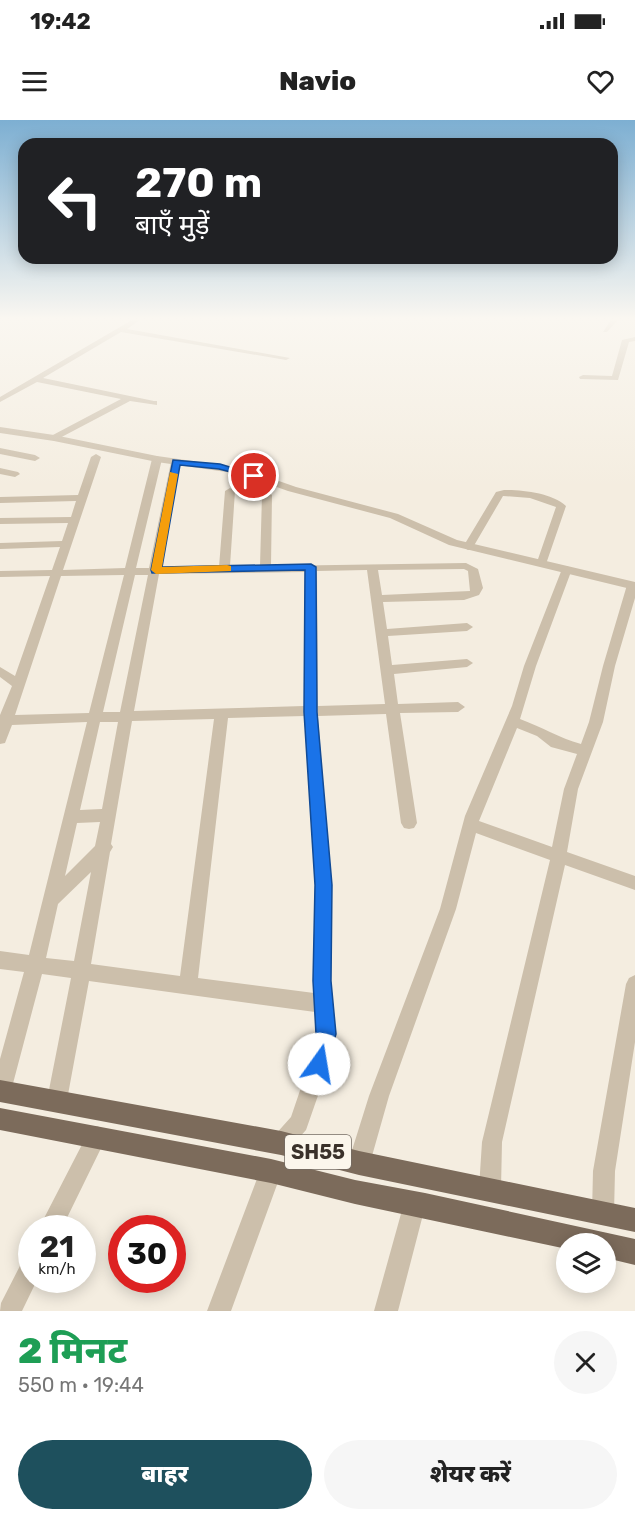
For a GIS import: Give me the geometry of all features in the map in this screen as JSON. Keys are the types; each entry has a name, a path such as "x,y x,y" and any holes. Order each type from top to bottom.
{"main road":[{"name":"SH55","path":"1,1091 281,1143 359,1162 635,1220"},
{"path":"11,1120 30,1096"},
{"name":"SH55","path":"11,1120 271,1171 356,1192 556,1234"},
{"path":"616,1247 635,1252"}],"street":[{"path":"0,400 44,376"},
{"path":"583,377 615,378 616,376"},
{"path":"36,380 154,403"},
{"path":"54,438 129,398"},
{"path":"0,430 54,438 157,459 242,471 292,489 394,516 453,543 634,585 609,666 596,722 571,789 558,858 492,1142 490,1188"},
{"path":"0,451 35,458"},
{"path":"0,738 4,720 19,685 96,457"},
{"path":"1,1091 35,966 157,459"},
{"path":"57,1100 83,973 142,630 156,570 176,462"},
{"path":"0,471 15,474"},
{"path":"224,569 230,491"},
{"path":"468,547 499,494 510,492 552,501 561,506 542,562"},
{"path":"265,568 267,495"},
{"path":"0,500 82,498"},
{"path":"0,521 74,520"},
{"path":"0,546 66,544"},
{"path":"0,574 466,566 473,569 477,588 475,593 464,596 377,599"},
{"path":"281,1143 299,1123 319,1064 326,1034 323,885 310,712 311,567"},
{"path":"372,567 409,823"},
{"path":"359,1162 379,1096 448,909 471,825 519,706 530,666 567,569"},
{"path":"381,633 467,627"},
{"path":"116,630 142,630"},
{"path":"386,670 467,663"},
{"path":"0,672 19,685"},
{"path":"4,720 458,707"},
{"path":"189,986 222,713"},
{"path":"512,721 542,732 556,744 585,751"},
{"path":"71,817 110,814"},
{"path":"471,825 558,858 635,883"},
{"path":"51,901 105,847"},
{"path":"0,960 324,1004"},
{"path":"603,1213 604,1171 635,984"},
{"path":"57,1215 97,1136"},
{"path":"219,1311 271,1171"},
{"path":"386,1311 415,1203"},
{"path":"9,1311 18,1293"}],"slow traffic":[{"path":"174,474 156,570 227,569"}],"route":[{"path":"254,476 220,467 176,462 156,570 311,567 310,712 323,885 322,981 326,1034 319,1064"}]}
